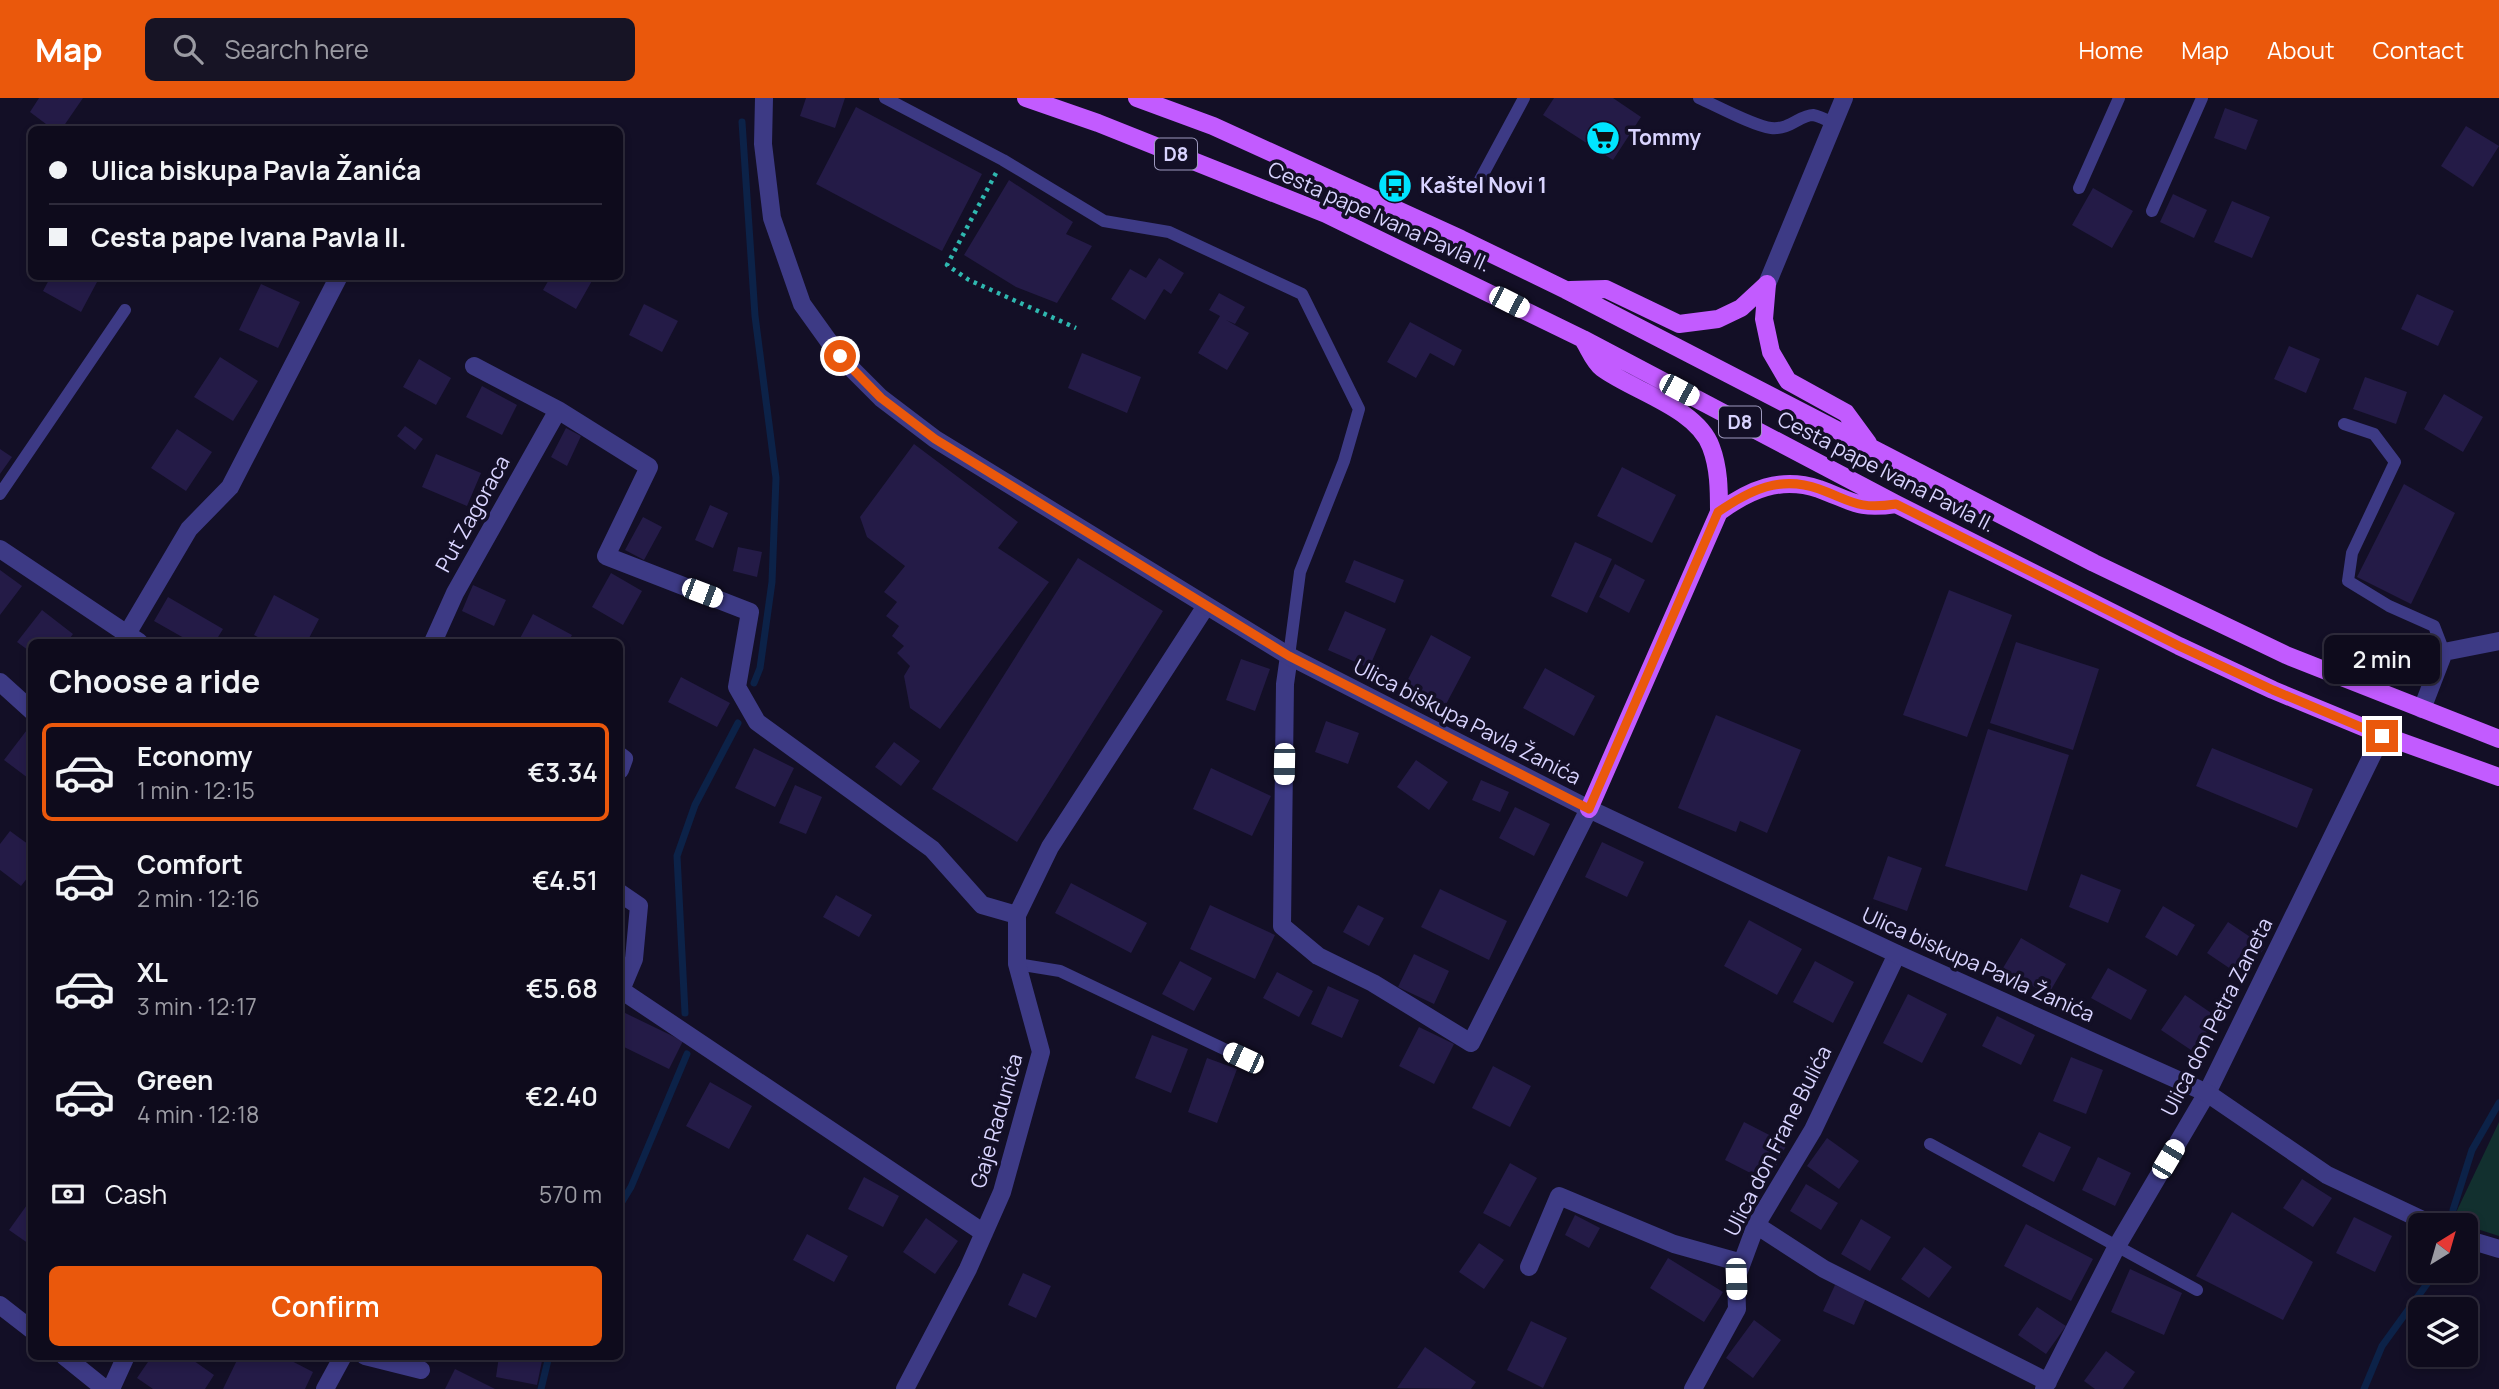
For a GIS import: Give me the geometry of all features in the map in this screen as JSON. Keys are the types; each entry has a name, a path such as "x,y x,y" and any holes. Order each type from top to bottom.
{"main road":[{"name":"Cesta pape Ivana Pavla II.","path":"1026,98 1098,122 1326,214 1583,339 1896,504 2179,646 2273,690 2382,736 2499,776"},
{"name":"Cesta pape Ivana Pavla II.","path":"1138,98 1213,126 1566,290 2094,563 2274,649 2499,739"},
{"path":"1566,290 1605,289 1679,324 1718,320 1741,308 1767,284"},
{"path":"1767,284 1764,319 1771,352 1788,382 1846,414 1872,449"},
{"path":"1583,339 1600,366 1679,412 1699,429 1711,445 1719,482 1718,512 1589,809"},
{"path":"1718,512 1743,494 1776,484 1797,484 1818,489 1856,505 1874,507 1896,504"}],"street":[{"name":"Ulica biskupa Pavla Žanića","path":"764,98 763,144 772,218 803,304 840,356 881,398 935,439 1289,656 1589,809 1898,954 2207,1093 2327,1175 2408,1213"},
{"path":"1767,284 1844,98"},
{"path":"0,549 133,638 189,529 230,487 337,280"},
{"path":"474,366 558,410 649,467 606,556 750,612 737,687 757,722 932,849 982,905 1017,915"},
{"name":"Put Zagoraca","path":"434,639 455,593 558,410"},
{"name":"Gaje Radunića","path":"905,1389 968,1269 1002,1192 1041,1052 1017,964 1017,915 1050,847 1206,606"},
{"path":"2422,709 2444,652 2499,641"},
{"path":"1289,656 1285,684 1282,926 1318,956 1373,984 1471,1043 1589,809"},
{"path":"0,682 28,707"},
{"name":"Ulica don Petra Zaneta","path":"2046,1385 2117,1246 2207,1093 2382,736"},
{"path":"623,895 639,906 634,958 623,985"},
{"name":"Ulica don Frane Bulića","path":"1697,1388 1737,1309 1736,1279 1756,1225 1813,1130 1898,954"},
{"path":"623,991 984,1233"},
{"path":"1529,1268 1559,1196 1674,1244 1742,1264"},
{"path":"1756,1225 1824,1269 2046,1385"},
{"path":"2478,1243 2499,1249"},
{"path":"0,1305 28,1327"},
{"path":"69,1360 105,1389"},
{"path":"111,1389 124,1360"},
{"path":"326,1389 341,1360"},
{"path":"381,1360 421,1370"}],"lane":[{"path":"885,98 1003,160 1104,220 1168,232 1302,294 1359,409 1344,461 1300,572 1289,656"},
{"path":"1475,190 1524,98"},
{"path":"1699,98 1768,128 1783,128 1795,124 1805,116 1814,115 1833,123"},
{"path":"2079,188 2119,98"},
{"path":"2152,211 2202,98"},
{"path":"0,494 125,310"},
{"path":"2344,424 2374,434 2395,462 2352,553 2348,581 2389,606 2434,626 2444,652"},
{"path":"1017,964 1060,971 1243,1058"},
{"path":"1930,1144 2197,1290"}],"path":[{"path":"1003,160 947,265 969,280 1076,328"}],"green space":[{"path":"2499,1122 2499,1236 2478,1229 2478,1213 2456,1213"}],"building":[{"path":"39,98 83,98 64,126 49,126 30,112"},
{"path":"806,98 845,98 835,128 800,116"},
{"name":"Tommy","path":"1554,98 1613,98 1641,117 1613,160 1543,115"},
{"path":"856,107 982,174 942,251 816,184"},
{"path":"2225,108 2258,120 2246,150 2214,138"},
{"path":"2466,126 2499,146 2473,187 2441,166"},
{"path":"1009,180 1073,222 1066,234 1092,246 1057,303 1016,287 964,255"},
{"path":"2093,188 2133,211 2112,248 2072,225"},
{"path":"2173,194 2207,210 2194,238 2160,222"},
{"path":"2232,201 2270,217 2252,258 2214,242"},
{"path":"1159,258 1184,273 1171,294 1164,289 1145,320 1111,299 1130,269 1146,278"},
{"path":"49,280 97,282 81,312 43,291"},
{"path":"549,280 592,280 576,309 543,290"},
{"path":"261,284 300,302 278,348 239,330"},
{"path":"1219,293 1245,307 1235,324 1226,320 1249,333 1227,370 1198,353 1220,316 1209,310"},
{"path":"2417,294 2454,311 2438,346 2401,329"},
{"path":"644,304 678,321 662,352 629,335"},
{"path":"1410,322 1462,350 1454,366 1430,353 1416,378 1387,362"},
{"path":"2289,346 2320,359 2306,393 2274,379"},
{"path":"1082,353 1141,377 1127,413 1068,388"},
{"path":"220,357 258,381 233,421 194,397"},
{"path":"419,359 451,378 436,405 403,387"},
{"path":"2365,377 2407,392 2396,424 2353,409"},
{"path":"482,386 517,405 502,435 466,417"},
{"path":"2444,394 2483,417 2463,452 2424,429"},
{"path":"405,426 423,439 415,450 397,436"},
{"path":"566,428 581,436 567,466 551,457"},
{"path":"177,429 212,452 186,491 151,468"},
{"path":"914,444 1018,522 998,548 1049,582 940,729 910,708 904,676 910,666 897,653 904,646 892,636 899,626 886,616 897,602 884,592 905,566 867,537 860,517"},
{"path":"0,449 12,457 0,474"},
{"path":"436,454 481,473 467,506 422,487"},
{"path":"1622,467 1676,495 1652,543 1597,516"},
{"path":"2404,484 2455,513 2411,604 2357,577"},
{"path":"710,505 728,513 713,548 695,540"},
{"path":"643,517 662,527 644,560 625,550"},
{"path":"1575,542 1612,559 1587,613 1551,596"},
{"path":"738,547 762,552 757,577 733,571"},
{"path":"1078,558 1163,611 1017,842 932,789"},
{"path":"1354,560 1404,580 1395,603 1345,582"},
{"path":"1615,564 1645,580 1629,613 1599,597"},
{"path":"0,570 22,586 0,615"},
{"path":"611,573 642,591 623,625 592,607"},
{"path":"473,585 506,600 494,626 462,611"},
{"path":"1949,590 2012,615 1967,737 1903,715"},
{"path":"274,595 319,619 309,639 261,639 254,635"},
{"path":"168,597 223,629 217,639 186,639 154,621"},
{"path":"42,610 73,634 69,639 28,639 28,650 17,642"},
{"path":"1345,611 1386,629 1369,668 1328,650"},
{"path":"533,614 572,635 570,639 520,639"},
{"path":"1431,635 1471,657 1444,708 1404,687"},
{"path":"2016,642 2099,669 2073,750 1990,723"},
{"path":"1241,659 1270,669 1255,711 1226,700"},
{"path":"1545,668 1595,696 1574,736 1523,708"},
{"path":"681,677 730,703 717,727 668,702"},
{"path":"1716,715 1801,750 1767,833 1740,821 1736,832 1678,808"},
{"path":"1326,721 1359,733 1348,764 1315,752"},
{"path":"28,729 28,778 4,760"},
{"path":"1988,729 2069,755 2027,891 1945,866"},
{"path":"894,742 920,761 901,786 875,767"},
{"path":"754,748 794,768 775,807 735,788"},
{"path":"2212,748 2313,789 2297,828 2196,786"},
{"path":"1416,760 1448,782 1429,810 1397,787"},
{"path":"1211,768 1271,796 1252,836 1193,809"},
{"path":"1481,780 1509,792 1500,812 1472,800"},
{"path":"795,785 822,797 806,834 779,823"},
{"path":"1515,807 1550,824 1534,856 1499,838"},
{"path":"10,831 28,844 28,877 21,886 0,870 0,844"},
{"path":"1602,842 1644,862 1627,897 1585,877"},
{"path":"1888,856 1922,868 1907,911 1873,899"},
{"path":"2081,874 2121,890 2108,923 2069,907"},
{"path":"1071,883 1147,923 1131,953 1055,913"},
{"path":"1440,889 1507,921 1489,960 1421,927"},
{"path":"836,895 872,915 859,937 823,917"},
{"path":"1210,905 1275,935 1255,979 1190,949"},
{"path":"1358,905 1384,918 1369,946 1343,932"},
{"path":"2163,906 2195,925 2177,956 2145,937"},
{"path":"1749,920 1802,949 1777,995 1724,966"},
{"path":"2228,922 2265,947 2244,978 2207,953"},
{"path":"2021,938 2066,964 2048,995 2003,968"},
{"path":"1414,954 1449,971 1434,1004 1398,987"},
{"path":"1180,961 1212,978 1194,1011 1162,994"},
{"path":"1815,961 1854,982 1833,1023 1793,1002"},
{"path":"2108,968 2147,990 2131,1020 2091,998"},
{"path":"1277,972 1313,991 1299,1017 1263,998"},
{"path":"1328,986 1359,1000 1342,1038 1311,1024"},
{"path":"1908,994 1947,1014 1922,1063 1883,1043"},
{"path":"2185,995 2217,1017 2194,1052 2161,1030"},
{"path":"623,1012 683,1041 669,1069 623,1046"},
{"path":"1997,1016 2035,1035 2021,1065 1982,1046"},
{"path":"1419,1027 1454,1044 1434,1084 1399,1066"},
{"path":"1152,1035 1188,1049 1171,1093 1135,1078"},
{"path":"2071,1057 2103,1070 2086,1114 2053,1101"},
{"path":"1207,1058 1237,1069 1217,1123 1188,1112"},
{"path":"1493,1066 1531,1086 1510,1127 1472,1108"},
{"path":"710,1082 752,1106 729,1149 686,1126"},
{"path":"1744,1122 1787,1144 1768,1182 1725,1160"},
{"path":"2039,1132 2071,1147 2054,1182 2022,1166"},
{"path":"1827,1138 1859,1161 1839,1189 1807,1166"},
{"path":"2098,1157 2131,1173 2115,1206 2082,1190"},
{"path":"1510,1163 1537,1178 1510,1227 1483,1213"},
{"path":"864,1177 899,1196 883,1227 848,1209"},
{"path":"2302,1179 2332,1198 2313,1227 2283,1208"},
{"path":"1806,1184 1838,1203 1821,1230 1790,1211"},
{"path":"28,1204 28,1243 9,1230"},
{"path":"2232,1212 2313,1262 2283,1320 2196,1276"},
{"path":"1575,1215 1600,1228 1589,1248 1565,1235"},
{"path":"2354,1217 2392,1236 2375,1272 2336,1253"},
{"path":"926,1218 958,1241 935,1274 903,1252"},
{"path":"1861,1219 1891,1237 1870,1271 1841,1254"},
{"path":"2026,1224 2093,1259 2071,1301 2004,1266"},
{"path":"807,1234 848,1256 834,1282 793,1260"},
{"path":"1479,1243 1504,1260 1484,1289 1459,1272"},
{"path":"1924,1247 1952,1267 1929,1298 1901,1279"},
{"path":"1668,1258 1723,1292 1704,1322 1650,1288"},
{"path":"2130,1269 2182,1293 2164,1335 2111,1312"},
{"path":"1023,1273 1051,1286 1036,1318 1008,1305"},
{"path":"1835,1285 1866,1298 1854,1325 1823,1311"},
{"path":"2037,1307 2066,1326 2046,1354 2018,1335"},
{"path":"1754,1320 1781,1340 1753,1378 1726,1358"},
{"path":"1531,1321 1567,1338 1543,1388 1507,1370"},
{"path":"1425,1347 1476,1382 1471,1389 1397,1388"},
{"path":"2106,1351 2135,1372 2123,1389 2095,1389 2084,1381"},
{"path":"149,1360 193,1360 214,1375 205,1389 153,1389 137,1378"},
{"path":"237,1360 290,1360 313,1372 305,1389 223,1389"},
{"path":"498,1360 542,1360 537,1385 496,1377"},
{"path":"455,1369 495,1389 445,1389"}],"waterway":[{"path":"742,122 755,316 776,478 772,582 760,668 754,683"},
{"path":"685,1013 677,856 695,805 738,723"},
{"path":"623,1200 687,1054"},
{"path":"2453,1210 2472,1150 2499,1103"},
{"path":"2364,1389 2382,1346 2428,1283"},
{"path":"541,1389 548,1360"}],"place":[{"name":"Tommy","path":"1603,138"},
{"name":"Kaštel Novi 1","path":"1395,186"}],"route":[{"path":"840,356 881,398 935,439 1289,656 1589,809 1718,512 1743,494 1776,484 1797,484 1818,489 1856,505 1874,507 1896,504 2179,646 2273,690 2382,736"}]}
